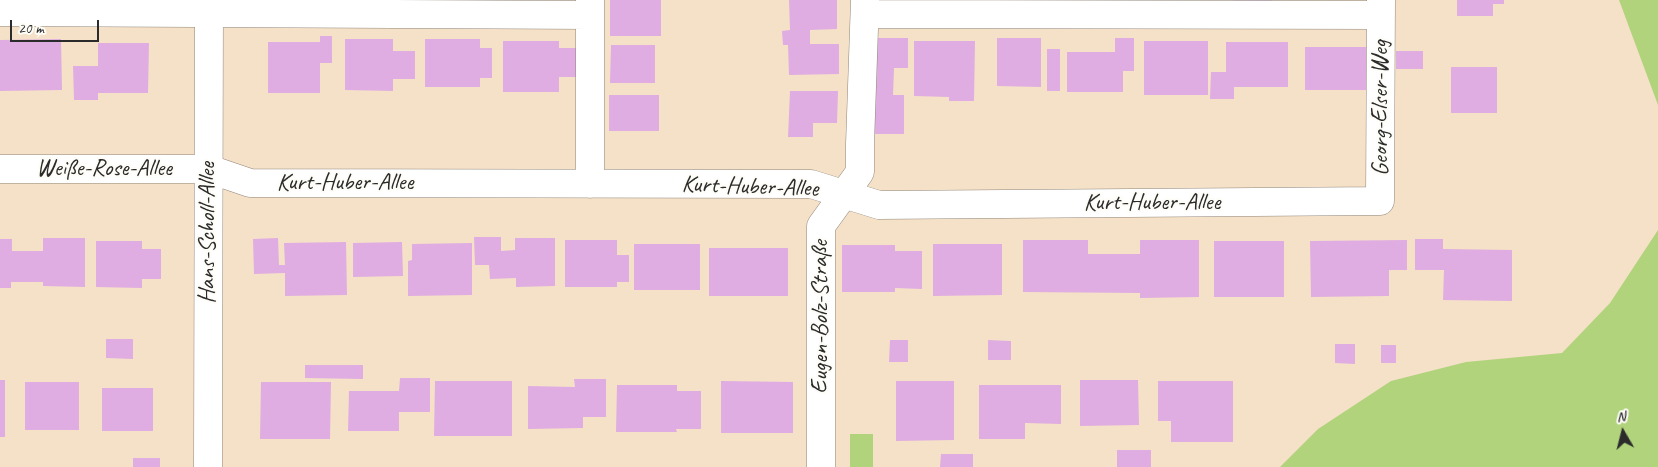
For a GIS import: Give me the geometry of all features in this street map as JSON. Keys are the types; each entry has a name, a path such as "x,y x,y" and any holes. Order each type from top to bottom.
{"street":[{"path":"0,12 209,7 590,7 590,184"},
{"name":"Hans-Scholl-Allee","path":"208,467 209,7"},
{"name":"Georg-Elser-Weg","path":"865,7 1381,7 1380,201"},
{"name":"Eugen-Bolz-Straße","path":"821,467 821,226 860,172 865,7"},
{"name":"Weiße-Rose-Allee","path":"0,169 209,169"},
{"name":"Kurt-Huber-Allee","path":"209,169 250,183 810,184 879,205 1380,201"}],"green space":[{"path":"1619,0 1658,0 1658,105"},
{"path":"1658,230 1658,467 1280,467 1318,429 1391,381 1466,362 1562,353 1610,303"},
{"path":"850,434 873,434 873,467 850,467"}],"building":[{"path":"610,0 661,0 661,36 610,36"},
{"path":"789,0 837,0 837,29 810,30 810,44 839,44 839,74 789,75 788,45 783,45 782,31 790,30"},
{"path":"1062,0 1105,0 1105,2 1062,2"},
{"path":"1233,0 1272,0 1272,5 1233,5"},
{"path":"1457,0 1504,0 1504,4 1493,4 1493,16 1457,16"},
{"path":"320,36 332,36 332,63 320,63 320,93 268,93 268,42 320,42"},
{"path":"875,38 908,38 908,68 894,68 893,95 904,95 904,134 875,134"},
{"path":"997,38 1041,38 1041,87 997,86"},
{"path":"1115,38 1134,38 1134,71 1123,71 1123,92 1067,92 1067,52 1115,52"},
{"path":"61,39 62,90 0,91 0,40"},
{"path":"345,39 393,39 393,51 415,51 415,79 393,79 393,91 345,90"},
{"path":"425,39 480,39 480,48 492,48 492,78 480,78 480,87 425,87"},
{"path":"503,41 559,41 559,48 577,48 576,77 559,77 559,92 503,92"},
{"path":"914,41 975,41 974,101 949,101 949,97 914,96"},
{"path":"1144,41 1208,41 1208,95 1144,95"},
{"path":"1226,42 1288,42 1288,87 1234,87 1234,99 1210,99 1211,72 1226,72"},
{"path":"98,43 149,43 148,93 98,93"},
{"path":"611,45 655,45 655,83 610,83"},
{"path":"1305,47 1366,47 1366,90 1305,90"},
{"path":"1047,49 1060,49 1060,91 1047,91"},
{"path":"1396,51 1423,51 1423,69 1396,69"},
{"path":"73,66 98,66 98,100 74,100"},
{"path":"1451,67 1497,67 1497,113 1451,113"},
{"path":"790,91 838,91 837,123 813,123 813,137 788,137"},
{"path":"609,95 659,95 659,131 609,131"},
{"path":"474,237 501,237 501,251 515,250 515,238 555,238 555,286 516,287 516,278 490,279 489,265 475,265"},
{"path":"43,238 85,238 85,287 43,286 43,282 11,282 11,288 0,288 0,239 12,239 12,251 43,251"},
{"path":"278,238 279,265 285,265 284,243 346,242 347,295 285,296 285,273 254,274 253,239"},
{"path":"1415,239 1443,239 1443,249 1512,250 1512,301 1443,300 1444,270 1415,270"},
{"path":"565,240 617,240 617,255 629,255 629,282 617,282 617,287 565,287"},
{"path":"1023,240 1088,240 1088,254 1140,254 1140,240 1199,240 1199,297 1140,298 1140,293 1023,292"},
{"path":"1407,240 1407,270 1389,270 1389,296 1311,297 1310,241"},
{"path":"96,241 142,241 142,249 161,249 161,279 142,279 142,288 96,287"},
{"path":"1214,241 1284,241 1284,297 1214,297"},
{"path":"402,242 403,276 353,277 353,243"},
{"path":"472,243 472,295 408,296 408,261 412,260 412,244"},
{"path":"634,244 700,244 700,290 634,290"},
{"path":"933,244 1002,244 1002,295 933,296"},
{"path":"842,245 895,245 895,251 922,251 922,289 895,288 895,292 842,292"},
{"path":"709,248 788,248 788,296 709,296"},
{"path":"106,339 133,339 133,359 106,358"},
{"path":"890,340 908,340 908,362 889,362"},
{"path":"988,340 1011,341 1011,360 988,360"},
{"path":"1335,344 1355,344 1355,364 1335,363"},
{"path":"1381,345 1396,345 1396,363 1381,363"},
{"path":"305,365 363,365 363,379 305,378"},
{"path":"400,378 430,378 430,412 399,412 399,431 348,431 349,391 399,391"},
{"path":"574,379 606,379 606,417 583,417 583,428 528,429 528,386 575,387"},
{"path":"0,380 5,380 5,437 0,437"},
{"path":"1080,380 1138,380 1139,425 1080,426"},
{"path":"435,381 512,381 512,436 434,436"},
{"path":"721,381 793,382 793,433 721,433"},
{"path":"896,381 954,381 954,440 896,441"},
{"path":"1158,381 1233,381 1233,442 1171,442 1171,421 1158,421"},
{"path":"25,382 79,382 79,430 25,430"},
{"path":"261,382 331,382 330,439 260,439"},
{"path":"617,385 677,385 677,391 701,391 701,429 676,429 677,432 616,432"},
{"path":"979,385 1061,385 1061,424 1025,423 1025,439 979,439"},
{"path":"102,388 153,388 153,431 102,431"},
{"path":"1117,450 1151,450 1151,467 1117,467"},
{"path":"941,454 973,454 973,467 940,467"},
{"path":"133,458 160,458 160,467 133,467"}]}
